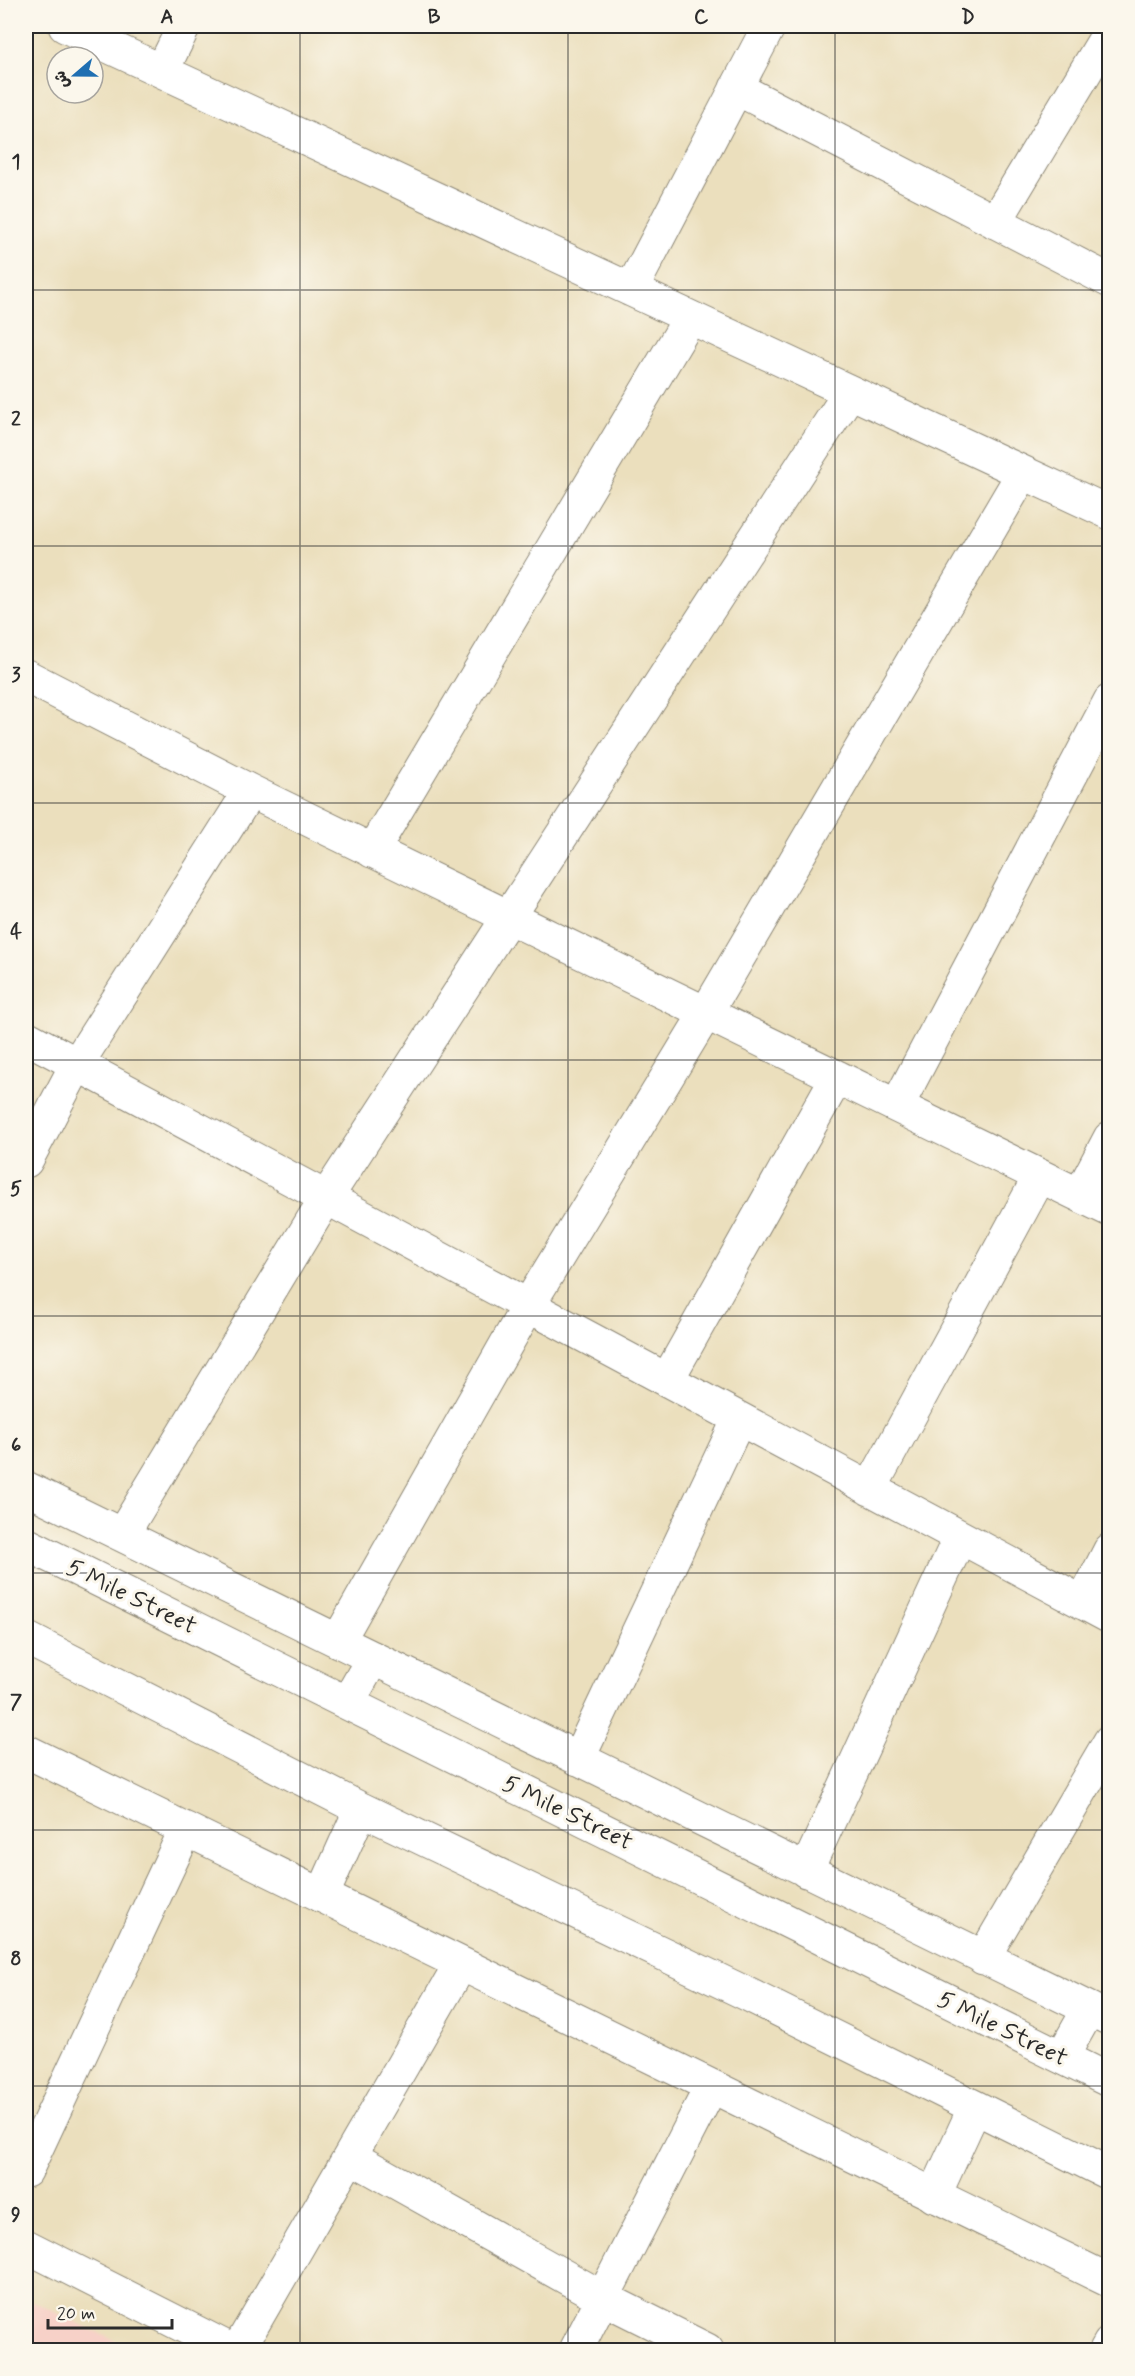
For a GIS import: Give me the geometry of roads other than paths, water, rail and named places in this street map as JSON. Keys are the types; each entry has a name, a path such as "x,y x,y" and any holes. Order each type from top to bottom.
{"street":[{"path":"65,26 1110,513"},
{"path":"162,71 184,26"},
{"path":"631,290 769,26"},
{"path":"995,222 1110,31"},
{"path":"736,88 1110,281"},
{"path":"372,851 690,318"},
{"path":"122,1535 326,1198 850,392"},
{"path":"338,1641 528,1306 706,1013 1023,473"},
{"path":"26,676 250,792 1110,1210"},
{"path":"897,1106 1110,701"},
{"path":"26,1161 76,1064 250,792"},
{"path":"26,1037 1096,1610 1110,1550"},
{"path":"667,1380 837,1077"},
{"path":"1080,1195 1110,1138"},
{"path":"870,1489 1040,1176"},
{"path":"578,1759 739,1419"},
{"path":"26,1488 1099,2014 1062,2057"},
{"path":"806,1870 960,1537"},
{"name":"5 Mile Street","path":"26,1544 1110,2081"},
{"path":"26,1638 362,1809 1110,2174"},
{"path":"348,1702 373,1658"},
{"path":"983,1958 1110,1741"},
{"path":"26,1751 1110,2281"},
{"path":"322,1896 362,1809"},
{"path":"26,2171 186,1829"},
{"path":"238,2350 461,1964"},
{"path":"576,2350 711,2087"},
{"path":"934,2196 975,2107"},
{"path":"351,2157 603,2298 707,2350"},
{"path":"26,2246 231,2350"},
{"path":"1106,2350 1110,2343"}]}
